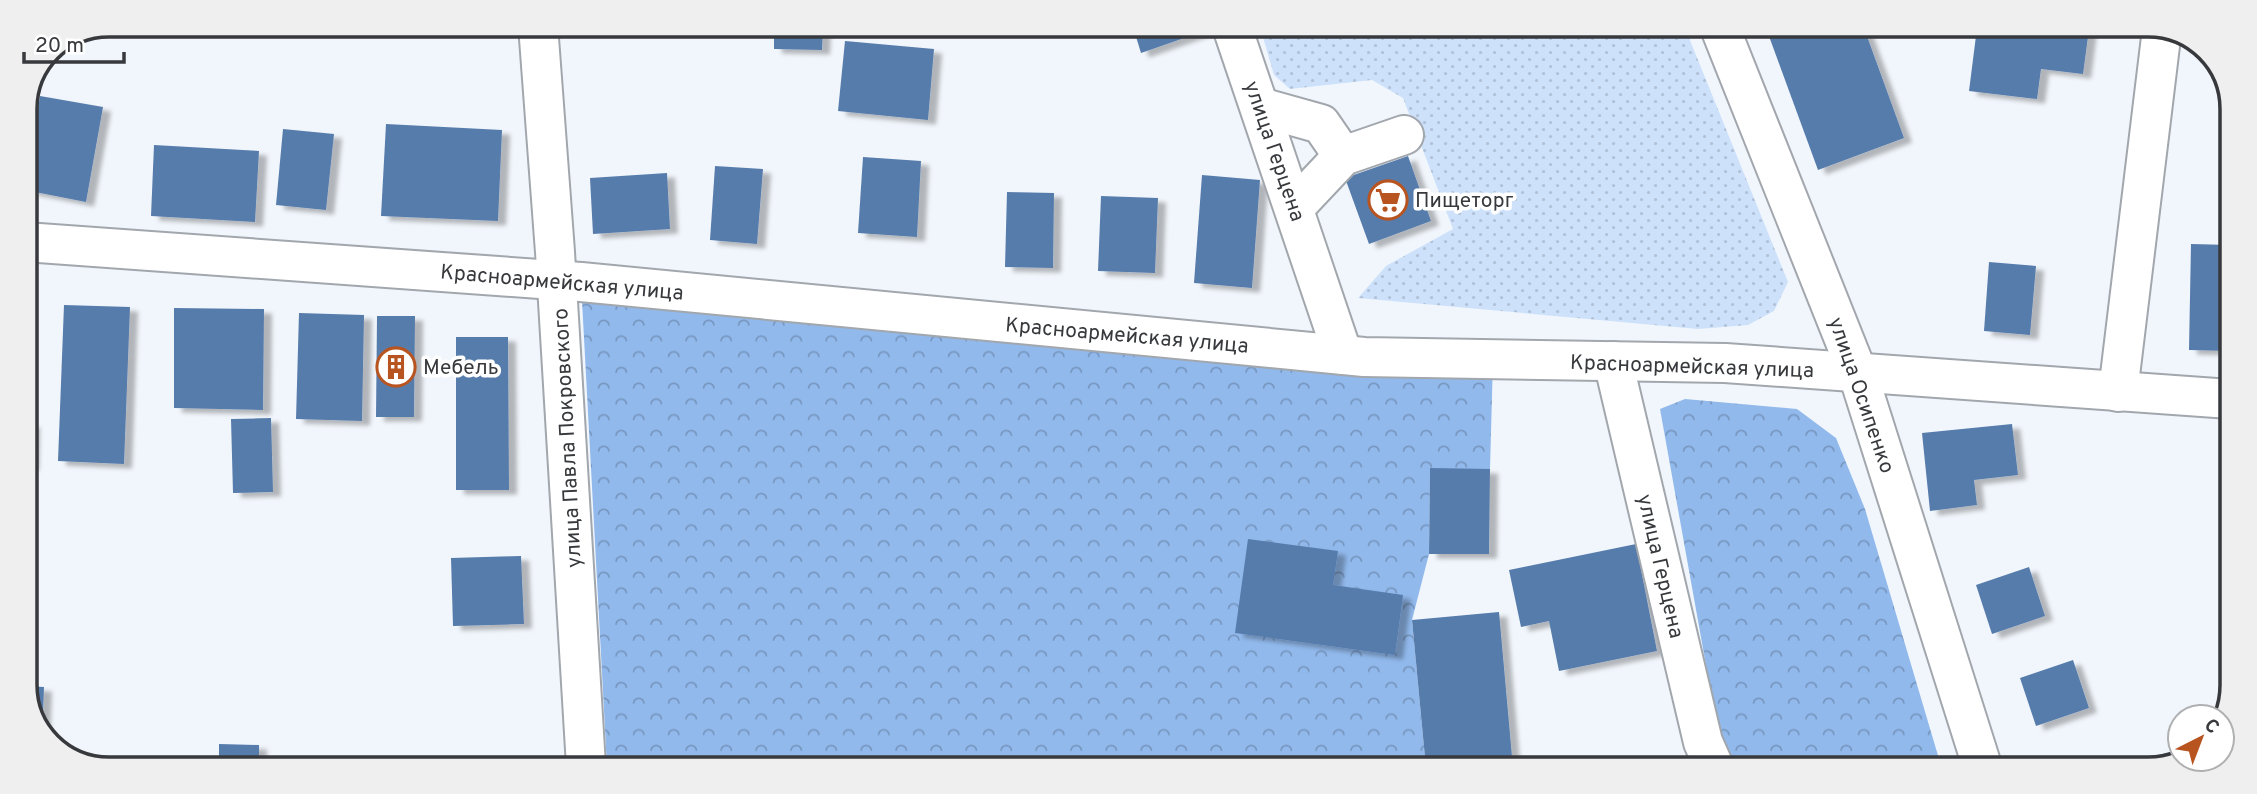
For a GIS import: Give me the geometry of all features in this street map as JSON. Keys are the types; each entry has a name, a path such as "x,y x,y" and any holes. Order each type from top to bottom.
{"street":[{"name":"улица Павла Покровского","path":"539,37 557,281 585,757"},
{"name":"улица Герцена","path":"1236,37 1343,355"},
{"name":"улица Осипенко","path":"1724,37 1857,374 1979,757"},
{"path":"2119,392 2161,38"},
{"path":"1260,107 1321,124 1343,156"},
{"path":"1294,208 1343,156 1404,135"},
{"name":"Красноармейская улица","path":"37,243 557,281 1343,355 1725,363 2220,398"},
{"name":"улица Герцена","path":"1613,361 1703,742 1710,757"}],"shaded area":[{"path":"1263,37 1689,37 1788,282 1774,311 1748,325 1698,329 1358,298 1386,266 1453,229 1403,98 1372,80 1290,89 1274,75"}],"green space":[{"path":"581,282 1493,359 1490,469 1430,469 1429,554 1412,620 1425,757 607,757"},
{"path":"1685,399 1797,409 1836,438 1865,509 1938,757 1732,757 1716,721 1660,409"}],"building":[{"path":"774,37 823,37 822,50 774,49"},
{"path":"1136,37 1187,37 1141,53"},
{"path":"1769,37 1867,37 1904,138 1818,170"},
{"path":"1976,37 2088,37 2083,74 2041,69 2037,99 1969,91"},
{"path":"845,41 934,49 928,120 838,111"},
{"path":"40,96 103,107 86,202 37,192 37,115"},
{"path":"386,124 502,130 498,221 381,216"},
{"path":"283,129 334,134 326,210 276,205"},
{"path":"154,145 259,151 255,222 151,216"},
{"name":"Пищеторг","path":"1408,156 1431,221 1369,244 1345,178"},
{"path":"863,157 921,161 917,237 858,233"},
{"path":"715,166 763,169 757,244 710,240"},
{"path":"667,173 670,229 593,234 590,178"},
{"path":"1202,175 1260,180 1252,288 1194,283"},
{"path":"1007,192 1054,193 1053,268 1005,267"},
{"path":"1101,196 1158,198 1155,273 1098,271"},
{"path":"2191,244 2220,245 2220,351 2189,350"},
{"path":"1989,262 2036,266 2030,335 1984,331"},
{"path":"64,305 130,307 124,464 58,461"},
{"path":"174,308 264,309 263,410 174,408"},
{"path":"299,313 364,315 362,421 296,419"},
{"name":"Мебель","path":"377,316 415,316 414,417 376,417"},
{"path":"456,337 508,337 509,490 456,490"},
{"path":"271,418 273,492 233,493 231,419"},
{"path":"2012,424 2018,475 1974,480 1977,505 1930,511 1922,433"},
{"path":"1430,468 1490,469 1489,554 1429,554"},
{"path":"1248,539 1338,551 1333,585 1403,595 1395,655 1235,633"},
{"path":"1636,544 1657,651 1559,671 1549,621 1521,627 1509,570"},
{"path":"521,556 524,624 453,626 451,558"},
{"path":"2029,567 2045,616 1992,634 1976,585"},
{"path":"1499,612 1512,757 1425,757 1412,620"},
{"path":"2073,660 2089,708 2036,726 2020,678"},
{"path":"37,687 44,687 43,715"},
{"path":"219,744 259,745 259,757 219,757"}],"place":[{"name":"Пищеторг","path":"1388,200"},
{"name":"Мебель","path":"396,367"}]}
